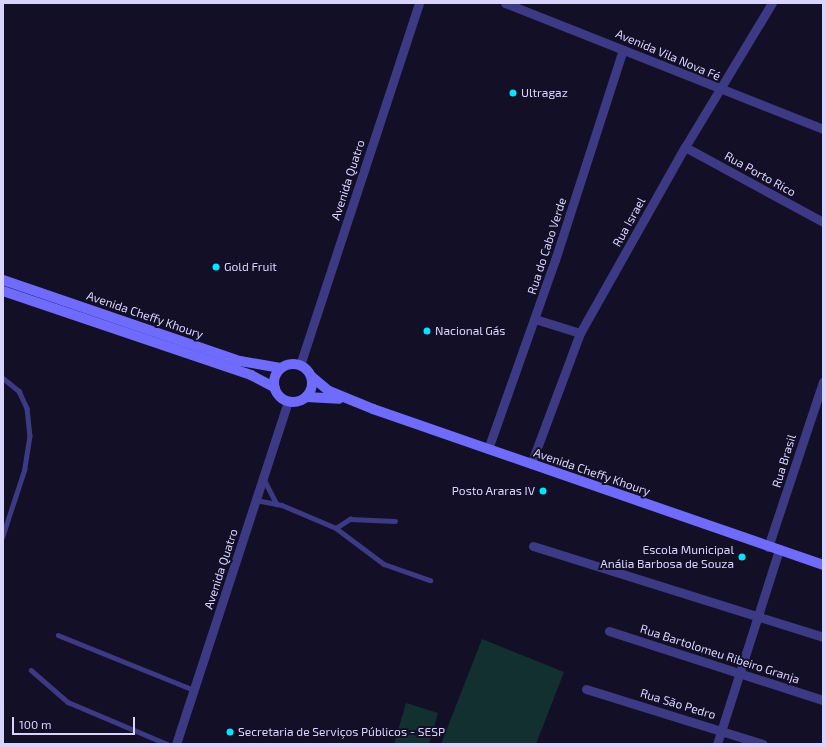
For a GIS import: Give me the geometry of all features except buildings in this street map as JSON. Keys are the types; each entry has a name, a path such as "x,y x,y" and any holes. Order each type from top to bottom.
{"main road":[{"name":"Avenida Cheffy Khoury","path":"3,280 240,361 280,368"},
{"name":"Avenida Cheffy Khoury","path":"3,291 251,375 275,388"},
{"path":"300,365 329,391 352,402 306,397 288,401 275,388 275,377 280,368 300,365"},
{"path":"306,397 312,387 311,376"},
{"name":"Avenida Cheffy Khoury","path":"352,402 768,548 779,550 823,565"}],"street":[{"name":"Avenida Quatro","path":"300,365 420,3"},
{"name":"Avenida Vila Nova Fé","path":"504,3 718,89 823,129"},
{"name":"Rua Israel","path":"531,464 580,333 718,89 772,3"},
{"name":"Rua do Cabo Verde","path":"488,449 535,319 623,50"},
{"name":"Rua Porto Rico","path":"685,146 823,222"},
{"path":"535,319 580,333"},
{"name":"Rua Brasil","path":"768,548 823,382"},
{"name":"Avenida Quatro","path":"176,744 288,401"},
{"path":"533,546 823,636"},
{"path":"717,744 779,550"},
{"name":"Rua Bartolomeu Ribeiro Granja","path":"609,631 823,700"},
{"name":"Rua São Pedro","path":"586,689 722,730 763,744"}],"lane":[{"path":"3,378 19,391 27,408 30,436 25,469 3,536"},
{"path":"263,477 277,504"},
{"path":"256,500 277,504 336,528 384,564 430,580"},
{"path":"336,528 350,519 395,521"},
{"path":"58,636 194,690"},
{"path":"31,670 68,702 167,744"}],"green space":[{"path":"482,639 564,672 536,744 441,744"},
{"path":"406,703 438,713 429,744 394,744"}],"place":[{"name":"Ultragaz","path":"513,93"},
{"name":"Gold Fruit","path":"216,267"},
{"name":"Nacional Gás","path":"427,331"},
{"name":"Posto Araras IV","path":"543,491"},
{"name":"Escola Municipal Anália Barbosa de Souza","path":"742,557"},
{"name":"Secretaria de Serviços Públicos - SESP","path":"230,732"}]}
